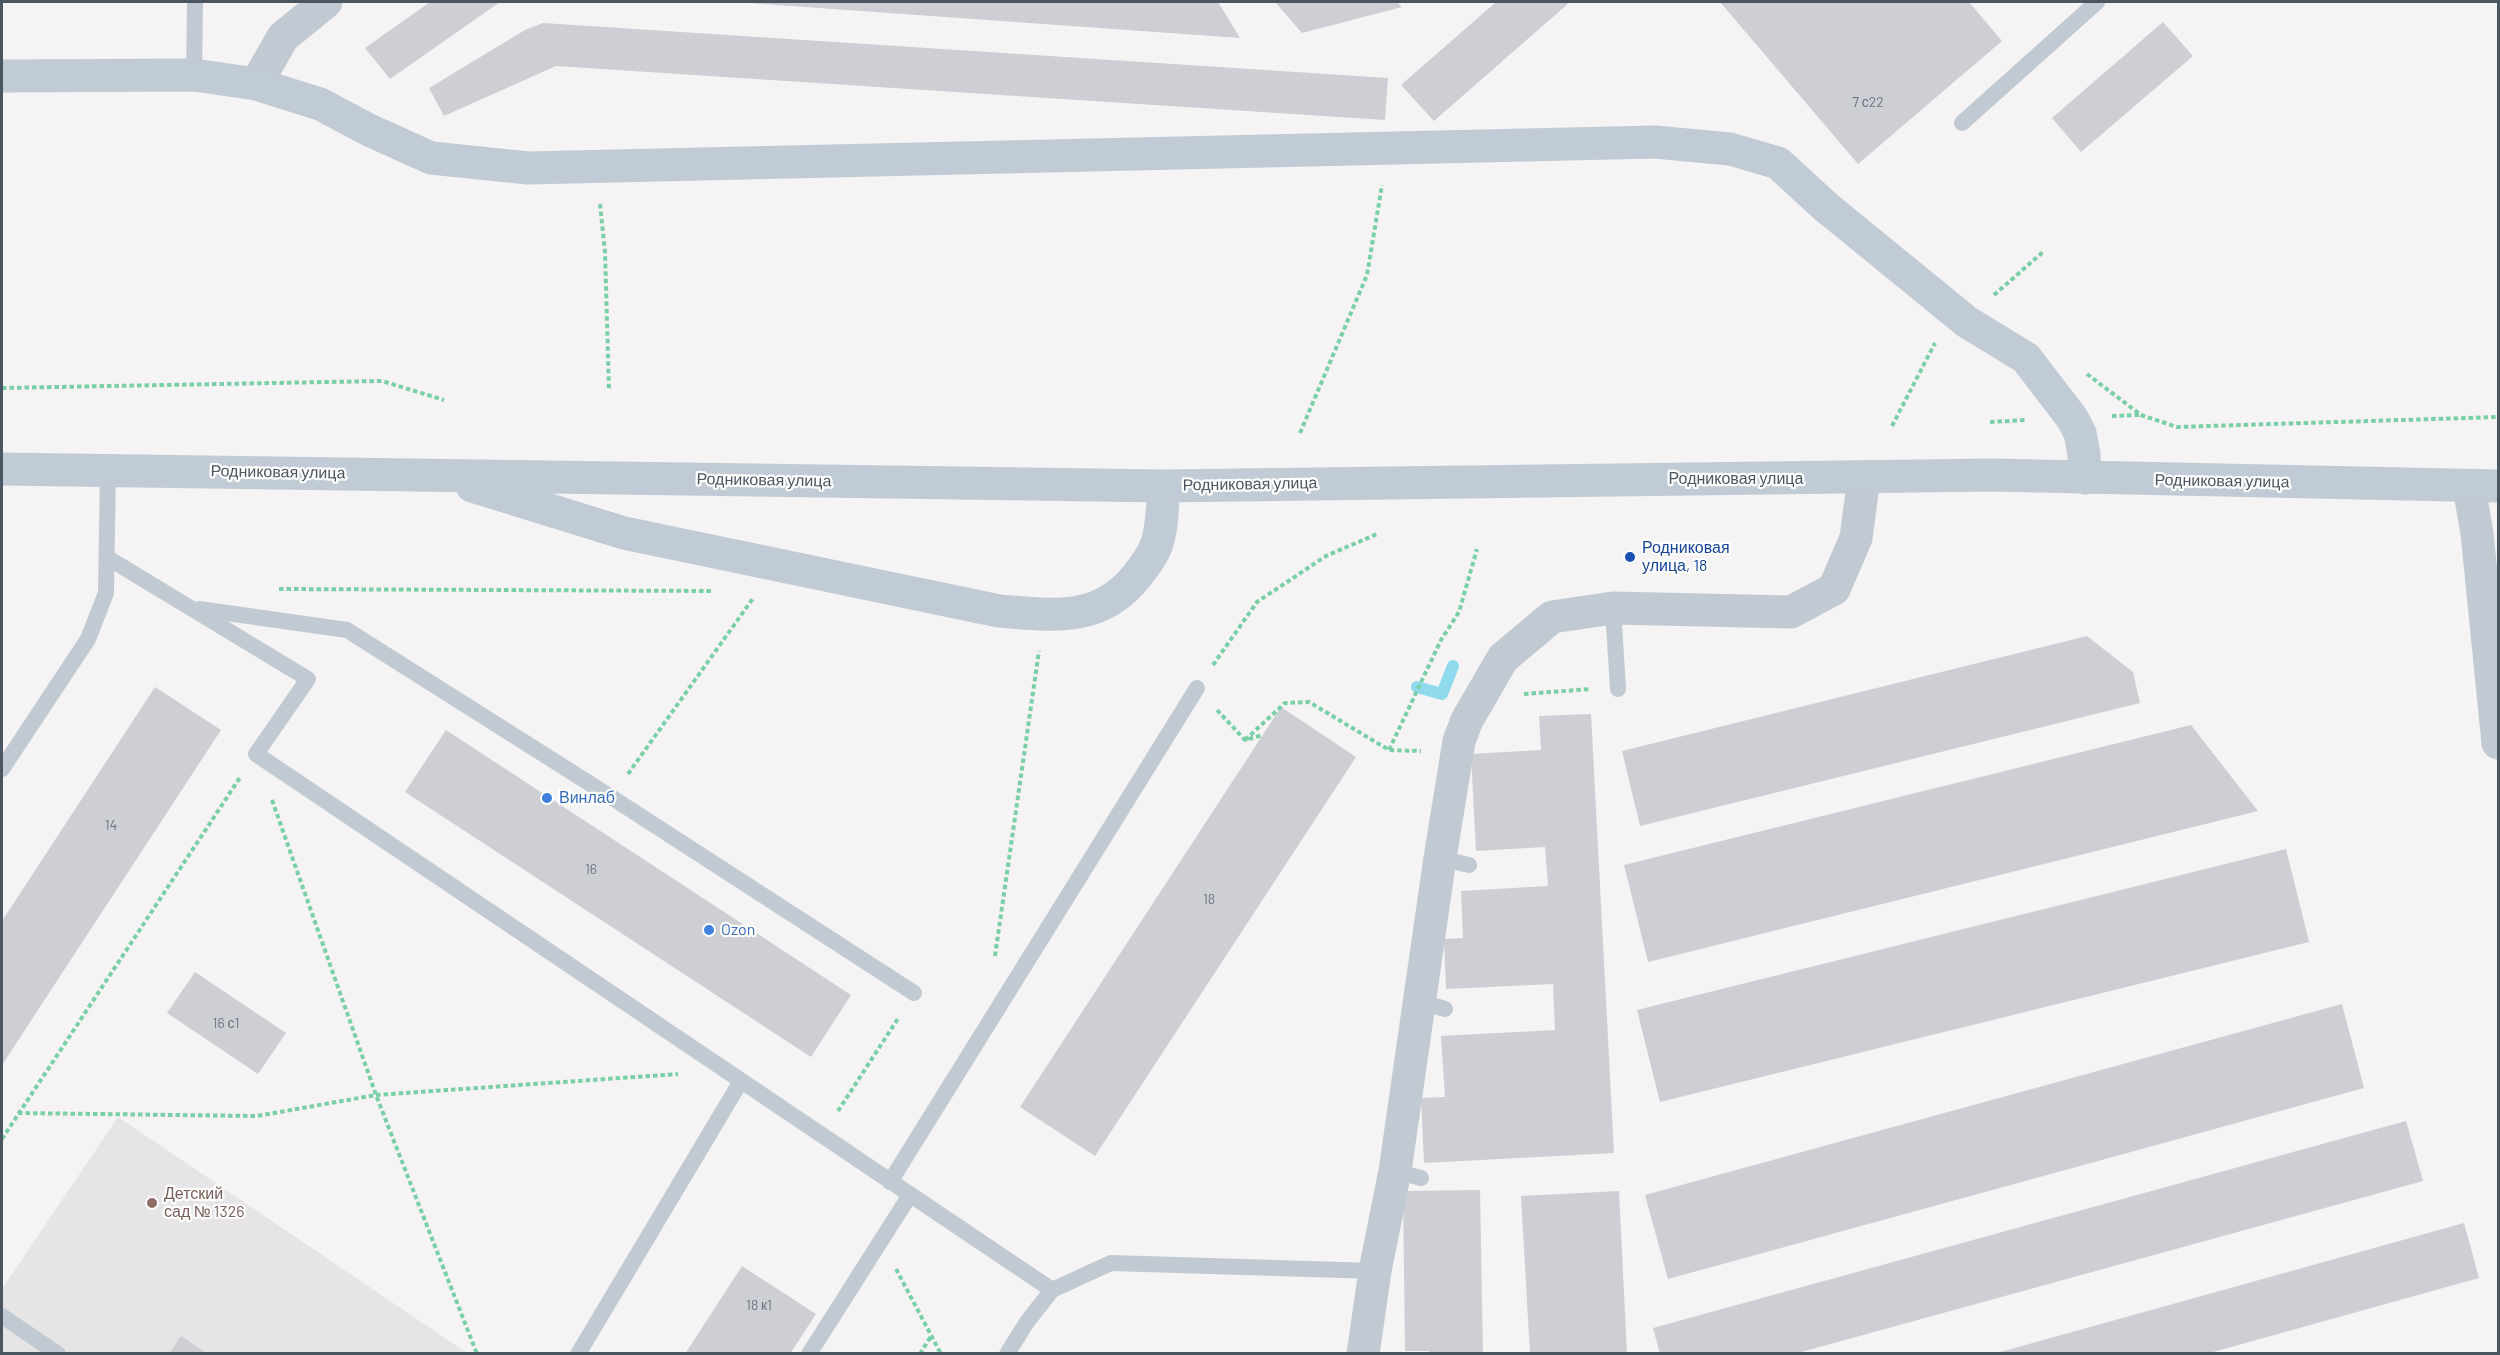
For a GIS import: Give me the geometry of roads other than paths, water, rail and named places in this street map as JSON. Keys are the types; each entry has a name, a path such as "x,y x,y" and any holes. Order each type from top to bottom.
{"main road":[{"path":"2,76 194,75 256,84 320,104 369,130 431,158 528,168 1655,142 1730,148 1778,163 1826,207 1967,322 2026,358 2072,418 2079,433 2084,454 2085,478"},
{"name":"Родниковая улица","path":"2,469 1164,486 1992,475 2484,487"},
{"path":"436,475 624,533 999,611 1056,616 1093,610 1124,592 1142,570 1156,545 1164,486"}],"street":[{"path":"256,84 283,37 326,2"},
{"path":"1363,1353 1375,1271 1408,1175 1431,1005 1454,862 1460,741 1467,720 1503,658 1552,617 1613,608 1791,612 1834,589 1857,538 1864,477"},
{"path":"2484,487 2477,533 2499,743"}],"lane":[{"path":"194,75 195,2"},
{"path":"1962,123 2097,2"},
{"path":"2,769 88,639 106,593 108,469"},
{"path":"108,558 308,679 256,754 1052,1290"},
{"path":"192,608 347,630 914,993"},
{"path":"1613,608 1618,689"},
{"path":"890,1182 1197,688"},
{"path":"578,1353 741,1080"},
{"path":"809,1353 910,1195"},
{"path":"1006,1353 1052,1290 1111,1263 1375,1271"},
{"path":"2,1316 58,1353"}],"waterway":[{"path":"1417,687 1442,694 1453,666"}],"place":[{"name":"Родниковая улица, 18","path":"1630,557"},
{"name":"Винлаб","path":"547,798"},
{"name":"Ozon","path":"709,930"},
{"name":"Детский сад № 1326","path":"152,1203"}]}
